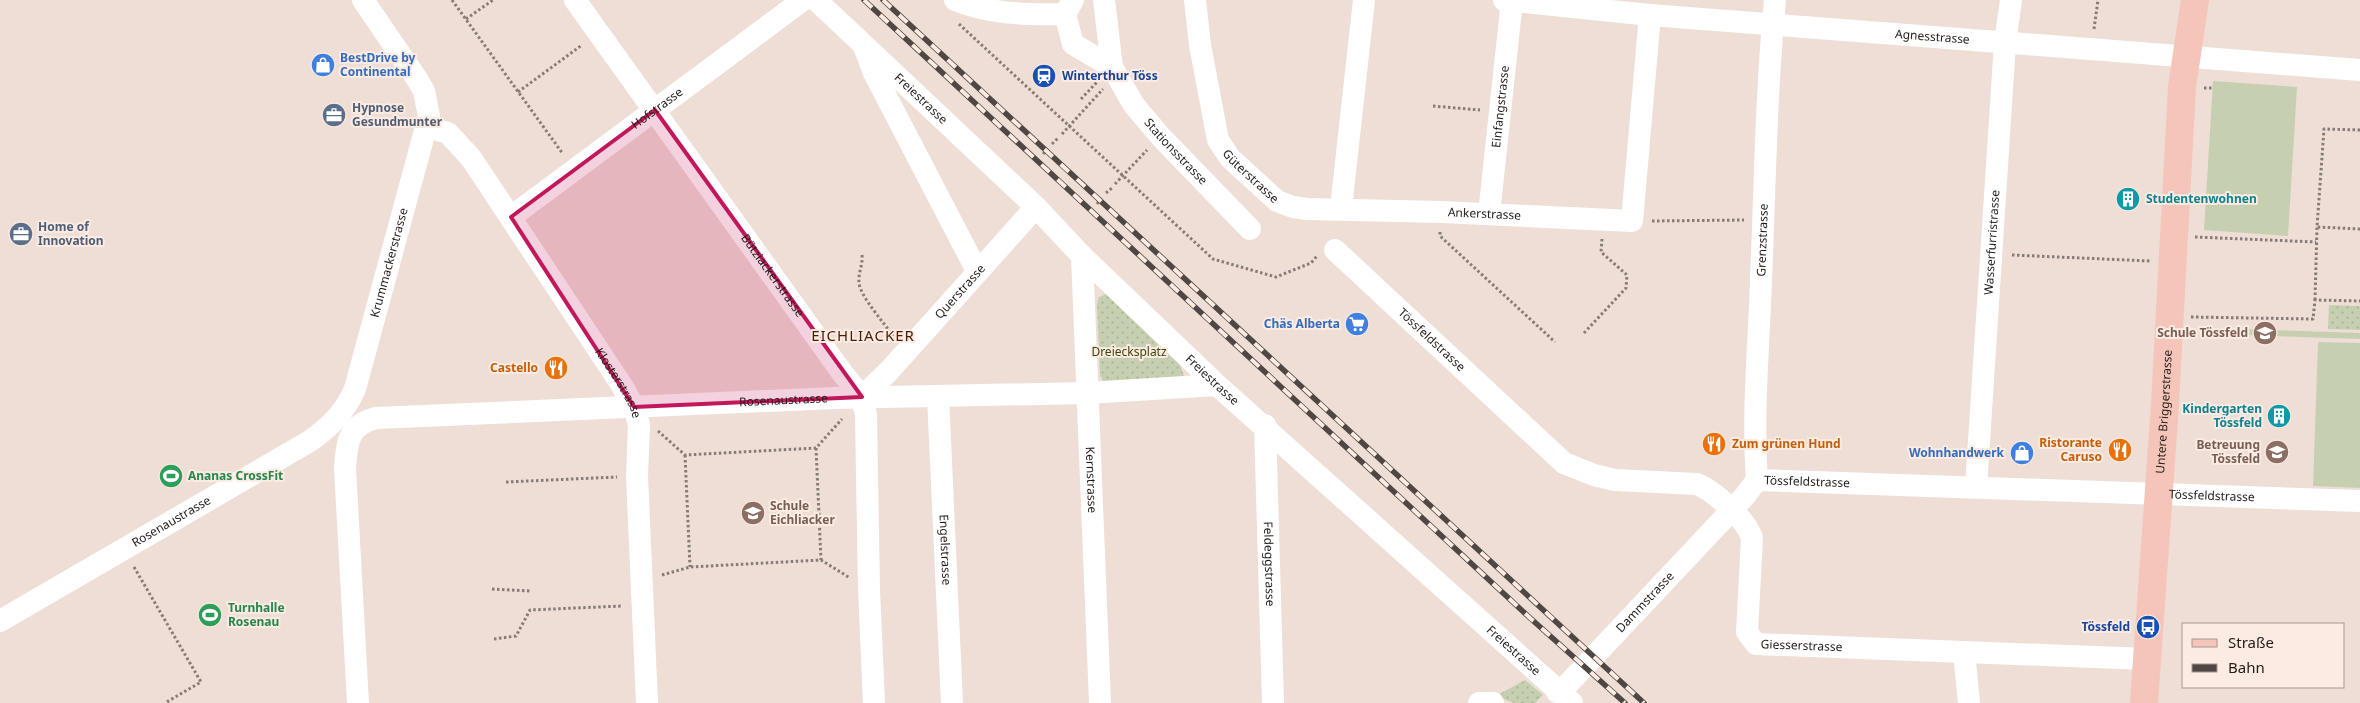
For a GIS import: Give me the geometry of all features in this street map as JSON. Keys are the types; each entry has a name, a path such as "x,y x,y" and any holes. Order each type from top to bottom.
{"main road":[{"name":"Untere Briggerstrasse","path":"2144,703 2159,493 2182,86 2196,0"}],"street":[{"name":"Krummackerstrasse","path":"358,703 345,468 347,406 354,389 427,127 427,104 417,79 363,0"},
{"name":"Bütziackerstrasse","path":"575,0 797,310 862,397 866,415 869,589 874,703"},
{"name":"Hofstrasse","path":"511,217 804,0"},
{"name":"Freiestrasse","path":"816,0 1036,207 1082,256 1218,384 1565,693"},
{"name":"Stationsstrasse","path":"1104,0 1112,67 1134,105 1161,137 1250,229"},
{"name":"Güterstrasse","path":"1195,0 1200,46 1212,112 1218,140 1223,150 1277,201 1292,207 1340,208"},
{"path":"1340,208 1364,0"},
{"name":"Agnesstrasse","path":"1509,0 1650,16 2360,70"},
{"name":"Einfangstrasse","path":"1489,214 1509,0"},
{"name":"Grenzstrasse","path":"1757,480 1757,378 1763,220 1775,0"},
{"name":"Wasserfurristrasse","path":"1976,487 2005,43 2011,0"},
{"name":"Stationsstrasse","path":"1069,7 1073,44 1112,67"},
{"path":"954,10 1033,15 1069,7"},
{"path":"1632,221 1650,16"},
{"name":"Freiestrasse","path":"863,44 874,73 977,271"},
{"name":"Klosterstrasse","path":"427,127 443,130 454,138 471,158 634,407 639,425 637,476 647,703"},
{"name":"Querstrasse","path":"862,397 906,352 1036,207"},
{"name":"Ankerstrasse","path":"1340,208 1632,221"},
{"name":"Tössfeldstrasse","path":"1335,250 1564,463 1594,476 1615,480 1697,484 1705,488 1732,510 1757,480 2360,500"},
{"name":"Kernstrasse","path":"1082,256 1100,703"},
{"name":"Rosenaustrasse","path":"0,621 305,444 345,424 376,418 862,397 1087,393 1218,384"},
{"name":"Engelstrasse","path":"938,396 952,703"},
{"name":"Feldeggstrasse","path":"1265,425 1274,703"},
{"name":"Dammstrasse","path":"1565,693 1607,643 1732,510"},
{"name":"Giesserstrasse","path":"1732,510 1747,526 1752,538 1748,632 1756,644 2146,659"},
{"path":"1964,652 1969,703"},
{"path":"1479,703 1493,703"}],"path":[{"path":"452,0 574,170"},
{"path":"466,19 493,0"},
{"path":"2090,50 2098,0"},
{"path":"954,10 1069,126 1213,259 1276,277 1292,271"},
{"path":"518,92 599,33"},
{"path":"1062,134 1104,88 1098,82 1081,99"},
{"path":"1433,106 1500,112"},
{"path":"2188,317 2314,319 2316,242 2324,129 2360,130"},
{"path":"1115,184 1161,137"},
{"path":"1052,144 1058,138"},
{"path":"1043,154 1049,148"},
{"path":"1106,194 1112,188"},
{"path":"1097,204 1102,197"},
{"path":"1442,212 1440,236 1555,342"},
{"path":"1584,333 1626,288 1628,275 1601,252 1604,220"},
{"path":"1632,221 1763,220"},
{"path":"2317,227 2360,229"},
{"path":"2192,237 2316,242"},
{"path":"1990,254 2173,262"},
{"path":"862,255 859,284 861,289 906,352"},
{"path":"2315,300 2360,301"},
{"path":"821,560 816,448 862,397"},
{"path":"652,425 685,455 690,567"},
{"path":"685,455 816,448"},
{"path":"506,482 637,476"},
{"path":"130,560 201,682 165,703"},
{"path":"642,578 690,567 821,560 869,589"},
{"path":"492,589 530,591"},
{"path":"494,638 516,636 530,610 643,605"}],"highlighted area":[{"path":"655,110 862,397 634,407 511,217"}],"green space":[{"path":"2213,81 2297,87 2288,236 2204,230"},
{"name":"Dreiecksplatz","path":"1106,294 1178,359 1185,379 1103,381 1100,375 1097,304 1099,297"},
{"path":"2329,305 2360,306 2360,330 2328,329"},
{"path":"2219,328 2360,333 2360,339 2219,334"},
{"path":"2318,342 2360,343 2360,488 2313,486"},
{"path":"1525,680 1543,695 1535,703 1514,703 1496,696"}],"railway":[{"path":"864,0 1529,617 1625,703"},
{"path":"883,0 1644,703"}],"place":[{"name":"BestDrive by Continental","path":"323,65"},
{"name":"Winterthur Töss","path":"1044,76"},
{"name":"Hypnose Gesundmunter","path":"334,115"},
{"name":"Studentenwohnen","path":"2128,199"},
{"name":"Home of Innovation","path":"21,234"},
{"name":"Chäs Alberta","path":"1357,324"},
{"name":"Schule Tössfeld","path":"2265,333"},
{"name":"Castello","path":"556,368"},
{"name":"Kindergarten Tössfeld","path":"2279,416"},
{"name":"Zum grünen Hund","path":"1714,444"},
{"name":"Ristorante Caruso","path":"2120,450"},
{"name":"Betreuung Tössfeld","path":"2277,452"},
{"name":"Wohnhandwerk","path":"2022,453"},
{"name":"Ananas CrossFit","path":"171,476"},
{"name":"Schule Eichliacker","path":"753,513"},
{"name":"Turnhalle Rosenau","path":"210,615"},
{"name":"Tössfeld","path":"2148,627"}],"district":[{"name":"EICHLIACKER","path":"863,336"}]}
